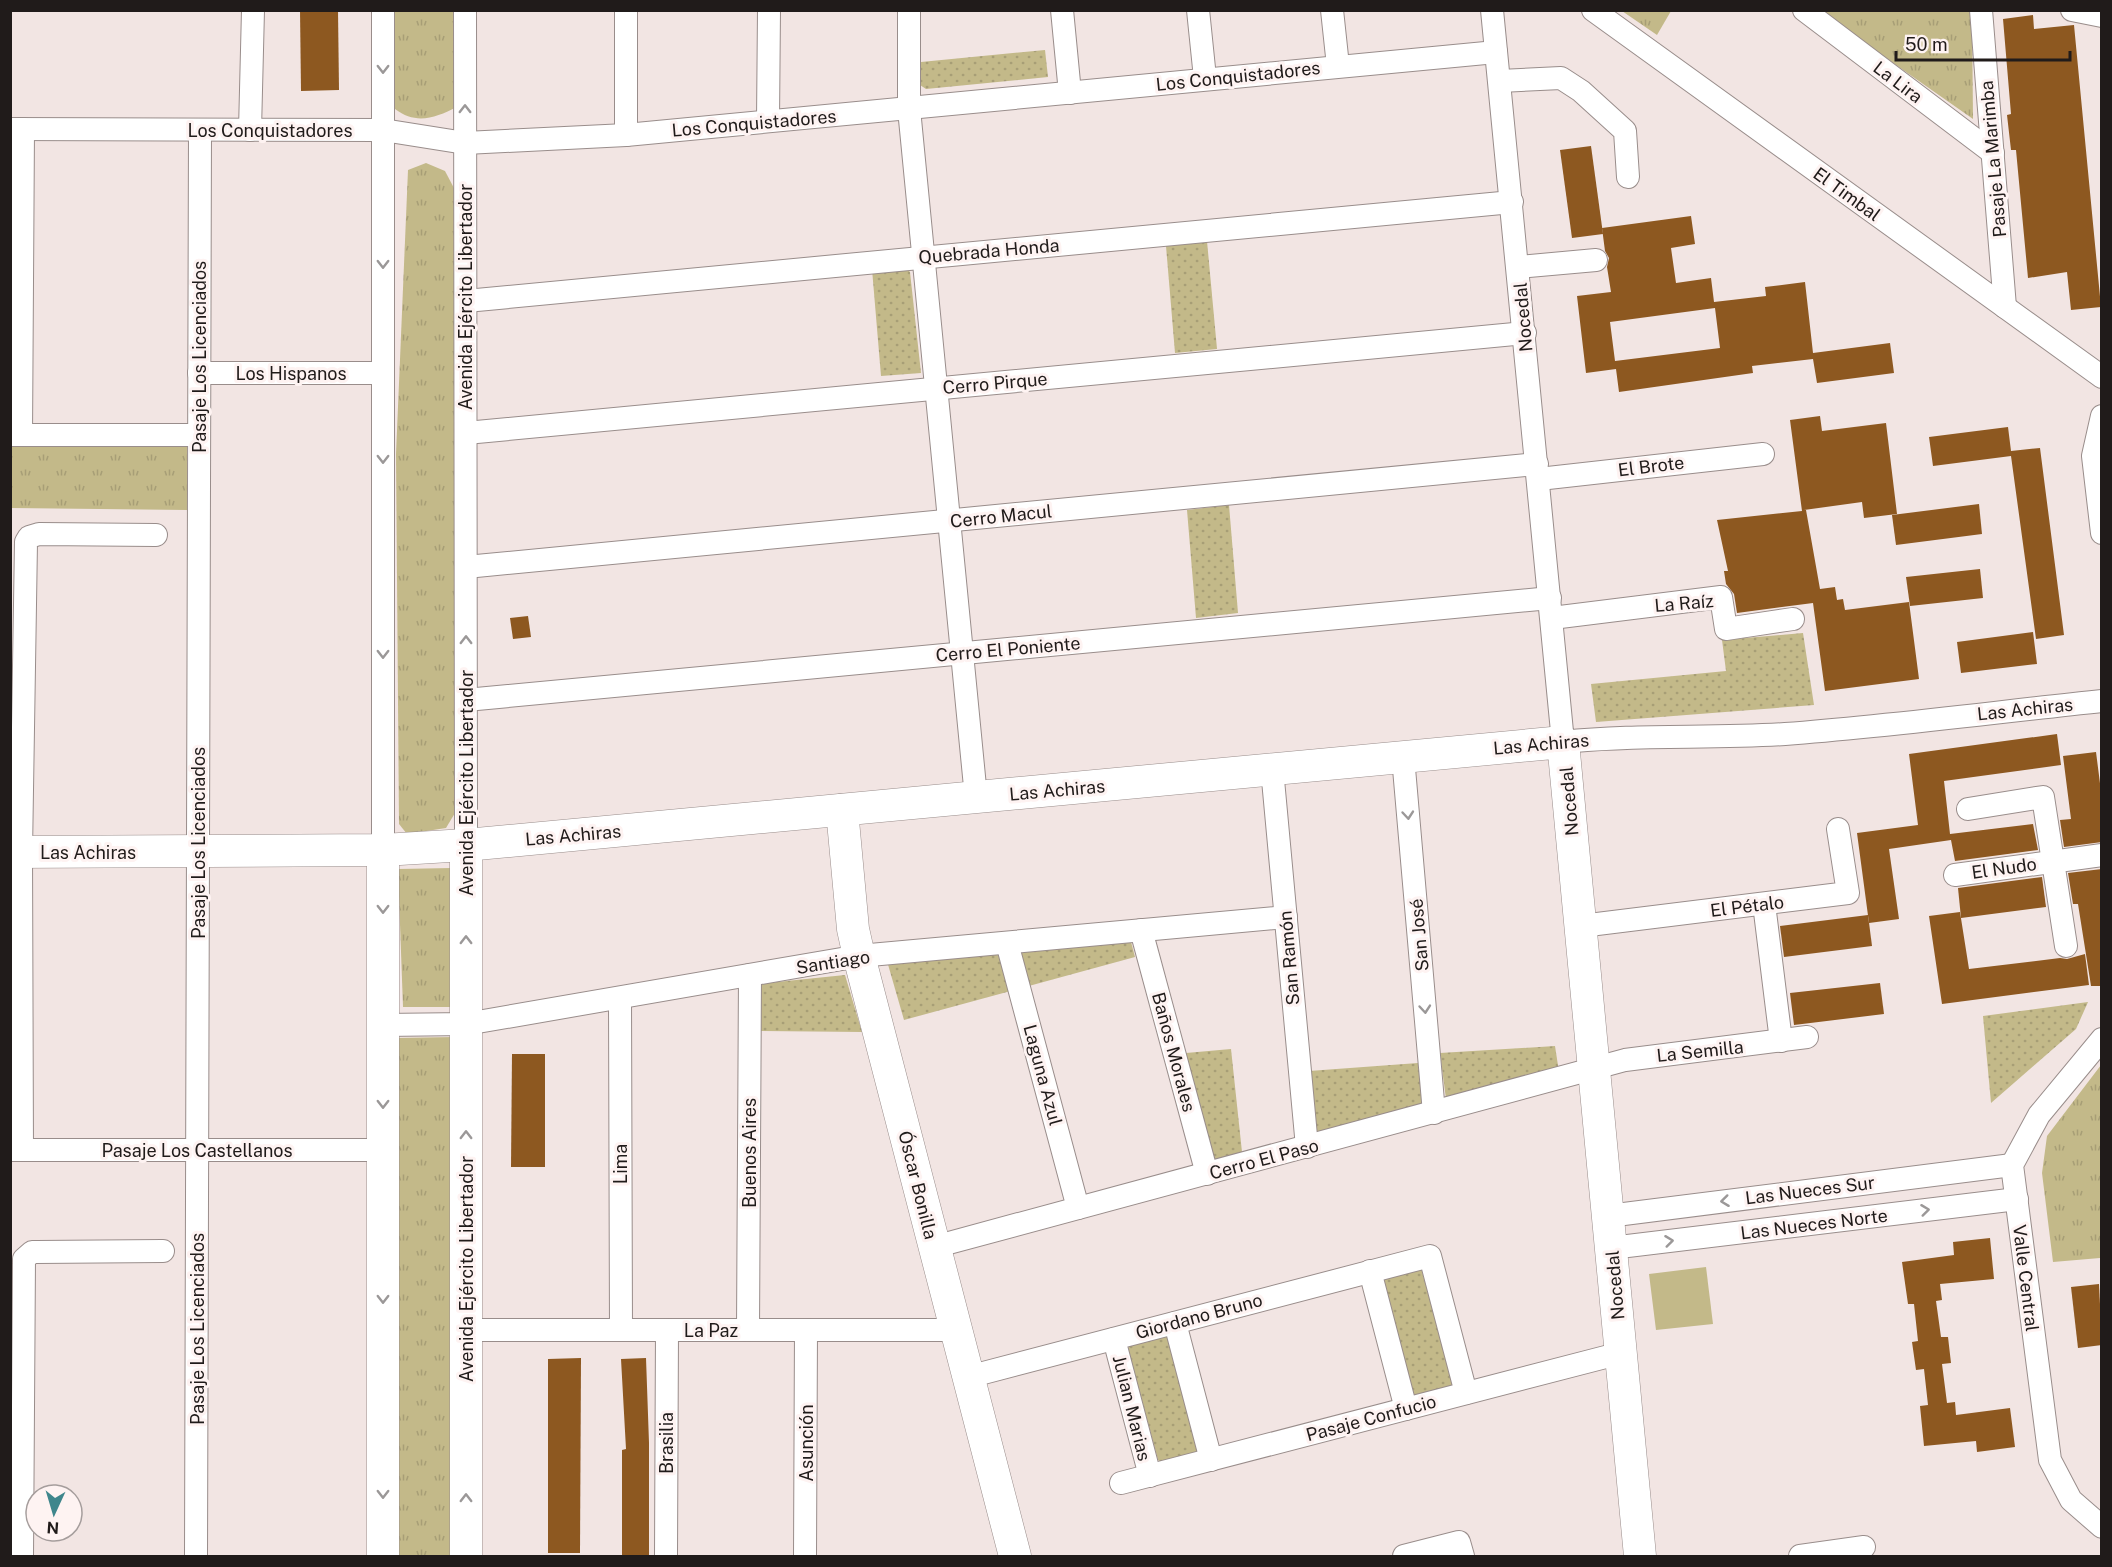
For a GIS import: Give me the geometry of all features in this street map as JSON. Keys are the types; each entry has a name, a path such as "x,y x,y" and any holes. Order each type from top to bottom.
{"street":[{"path":"250,130 253,10"},
{"path":"383,10 383,1557"},
{"name":"Avenida Ejército Libertador","path":"465,10 466,1557"},
{"path":"626,10 626,135"},
{"path":"768,120 769,10"},
{"path":"909,10 909,109 976,797"},
{"path":"1062,10 1070,93"},
{"path":"1198,10 1204,78"},
{"path":"1332,10 1338,66"},
{"name":"Nocedal","path":"1492,10 1525,333 1640,1557"},
{"name":"El Timbal","path":"1593,10 2102,377"},
{"name":"La Lira","path":"1804,10 1993,153"},
{"name":"Pasaje La Marimba","path":"1982,10 2005,307"},
{"path":"2072,10 2102,16"},
{"name":"Los Conquistadores","path":"17,129 383,130 465,143 626,135 768,120 909,109 1204,78 1496,52"},
{"path":"1500,81 1561,78 1581,91 1625,131 1628,177"},
{"path":"17,129 16,435 199,435"},
{"name":"Pasaje Los Licenciados","path":"196,1557 200,130"},
{"name":"Quebrada Honda","path":"466,301 1512,202"},
{"path":"1518,267 1596,260"},
{"name":"Cerro Pirque","path":"466,433 1525,333"},
{"path":"2068,353 2080,356 2102,353"},
{"name":"Los Hispanos","path":"199,372 383,373"},
{"path":"2102,416 2093,456 2102,533"},
{"name":"El Brote","path":"1538,472 1763,454"},
{"name":"Cerro Macul","path":"466,567 949,521 1538,472"},
{"path":"16,1150 16,852 26,542 34,534 156,535"},
{"name":"La Raíz","path":"1551,608 1721,597 1726,628 1793,619"},
{"name":"Cerro El Poniente","path":"466,700 962,654 1551,608"},
{"name":"Las Achiras","path":"16,852 383,850 466,845 1563,742 1648,735 1727,737 1786,734 2102,701"},
{"name":"San José","path":"1403,757 1434,1113"},
{"name":"San Ramón","path":"1272,769 1307,1147"},
{"name":"El Nudo","path":"1968,809 2043,797 2066,946"},
{"name":"Óscar Bonilla","path":"842,810 853,929 859,956 1015,1557"},
{"name":"El Pétalo","path":"1581,926 1848,893 1838,829"},
{"name":"El Nudo","path":"1955,875 2102,855"},
{"path":"1764,904 1781,1041"},
{"name":"Santiago","path":"383,1025 466,1024 859,956 1286,917"},
{"name":"Baños Morales","path":"1141,930 1207,1174"},
{"name":"Laguna Azul","path":"1007,943 1078,1208"},
{"name":"Buenos Aires","path":"748,1330 750,975"},
{"name":"Lima","path":"620,998 621,1330"},
{"name":"La Semilla","path":"1595,1070 1625,1060 1807,1037"},
{"path":"2012,1165 2039,1115 2102,1039"},
{"name":"Cerro El Paso","path":"934,1247 1595,1070"},
{"name":"Pasaje Los Castellanos","path":"16,1150 383,1150"},
{"name":"Valle Central","path":"2012,1165 2050,1460 2071,1500 2102,1527"},
{"name":"Las Nueces Sur","path":"1608,1216 2012,1165"},
{"name":"Las Nueces Norte","path":"1611,1248 2017,1199"},
{"path":"22,1557 24,1260 32,1252 37,1251 163,1251"},
{"name":"Giordano Bruno","path":"968,1377 1430,1256 1466,1393"},
{"path":"1370,1271 1406,1409"},
{"path":"1175,1323 1211,1460"},
{"name":"La Paz","path":"466,1330 956,1330"},
{"name":"Brasilia","path":"666,1557 667,1330"},
{"name":"Asunción","path":"805,1557 806,1330"},
{"name":"Julian Marias","path":"1114,1339 1150,1476"},
{"name":"Pasaje Confucio","path":"1121,1484 1621,1353"},
{"path":"1800,1557 1864,1547"},
{"path":"1404,1557 1460,1549"}],"green space":[{"path":"395,11 457,11 457,107 426,118 410,117 395,109"},
{"path":"1622,11 1671,11 1657,35"},
{"path":"1819,11 1972,11 1973,119"},
{"path":"1045,50 1048,77 926,89 920,85 921,62"},
{"path":"426,163 445,171 455,190 455,813 446,828 407,834 399,824 396,454 408,170"},
{"path":"1207,241 1217,349 1175,353 1166,246"},
{"path":"900,263 910,272 921,373 881,376 872,269"},
{"path":"11,441 187,442 187,510 11,508"},
{"path":"1229,505 1238,613 1196,618 1187,510"},
{"path":"1803,633 1814,705 1596,722 1591,684 1726,671 1722,640"},
{"path":"452,868 453,1007 403,1007 398,869"},
{"path":"1130,938 1135,957 904,1020 887,961"},
{"path":"845,975 862,1032 759,1031 758,984"},
{"path":"2088,1002 2076,1029 1991,1103 1983,1016"},
{"path":"455,1037 453,1556 399,1556 394,1038"},
{"path":"1555,1046 1559,1072 1446,1099 1440,1053"},
{"path":"1231,1049 1242,1152 1212,1160 1186,1053"},
{"path":"1418,1063 1423,1104 1315,1133 1309,1071"},
{"path":"2101,1065 2101,1268 2100,1258 2053,1262 2042,1173 2047,1136"},
{"path":"1420,1264 1453,1385 1414,1396 1380,1276"},
{"path":"1706,1267 1713,1324 1656,1330 1649,1274"},
{"path":"1162,1334 1172,1340 1200,1449 1196,1456 1163,1464 1158,1460 1128,1349 1130,1344"}],"building":[{"path":"300,10 338,10 339,90 301,91"},
{"path":"2033,15 2034,29 2074,25 2101,307 2071,310 2067,272 2028,278 2016,150 2011,150 2007,115 2011,114 2003,19"},
{"path":"1591,146 1603,234 1572,238 1560,150"},
{"path":"1691,216 1695,244 1671,248 1676,283 1711,278 1714,302 1766,296 1765,287 1805,282 1813,353 1890,343 1894,373 1817,383 1813,359 1752,366 1753,373 1619,392 1616,369 1586,373 1577,296 1611,292 1607,267 1609,258 1605,251 1602,228","holes":["1715,308 1720,348 1615,361 1610,322"]},
{"path":"1820,416 1822,431 1886,423 1897,514 1864,518 1862,502 1804,510 1806,510 1820,589 1835,587 1837,600 1843,599 1845,610 1909,602 1919,679 1825,691 1813,603 1737,613 1734,594 1726,584 1724,571 1728,571 1717,520 1802,511 1790,420"},
{"path":"2008,427 2011,451 2040,448 2064,635 2036,639 2011,456 1933,466 1929,437"},
{"path":"1979,504 1982,534 1896,545 1892,515"},
{"path":"1980,569 1983,598 1910,606 1906,577"},
{"path":"528,616 531,637 513,639 510,618"},
{"path":"2033,632 2037,664 1961,673 1957,642"},
{"path":"2057,734 2061,765 1944,781 1950,834 2033,824 2038,850 1955,861 1951,840 1889,849 1899,919 1869,923 1857,833 1918,825 1909,754"},
{"path":"2096,752 2102,799 2102,842 2064,847 2060,820 2071,819 2063,756"},
{"path":"2102,869 2102,986 2091,986 2078,904 2073,904 2068,873"},
{"path":"2042,877 2046,907 1961,918 1958,888"},
{"path":"1960,912 1969,969 2067,959 2085,954 2089,985 1942,1004 1929,916"},
{"path":"1868,915 1872,946 1784,957 1780,926"},
{"path":"1880,983 1884,1014 1794,1025 1790,993"},
{"path":"512,1054 545,1054 545,1167 511,1167"},
{"path":"1990,1238 1994,1279 1940,1284 1942,1300 1936,1301 1941,1337 1948,1337 1951,1363 1942,1364 1947,1403 1955,1402 1956,1415 2010,1408 2015,1447 1977,1452 1976,1441 1924,1446 1920,1406 1928,1405 1924,1369 1916,1370 1912,1342 1918,1341 1914,1304 1908,1304 1902,1262 1954,1255 1953,1242"},
{"path":"2099,1284 2102,1345 2078,1348 2071,1287"},
{"path":"581,1358 580,1553 548,1553 548,1359"},
{"path":"646,1358 649,1557 622,1557 622,1450 626,1449 621,1359"}]}
